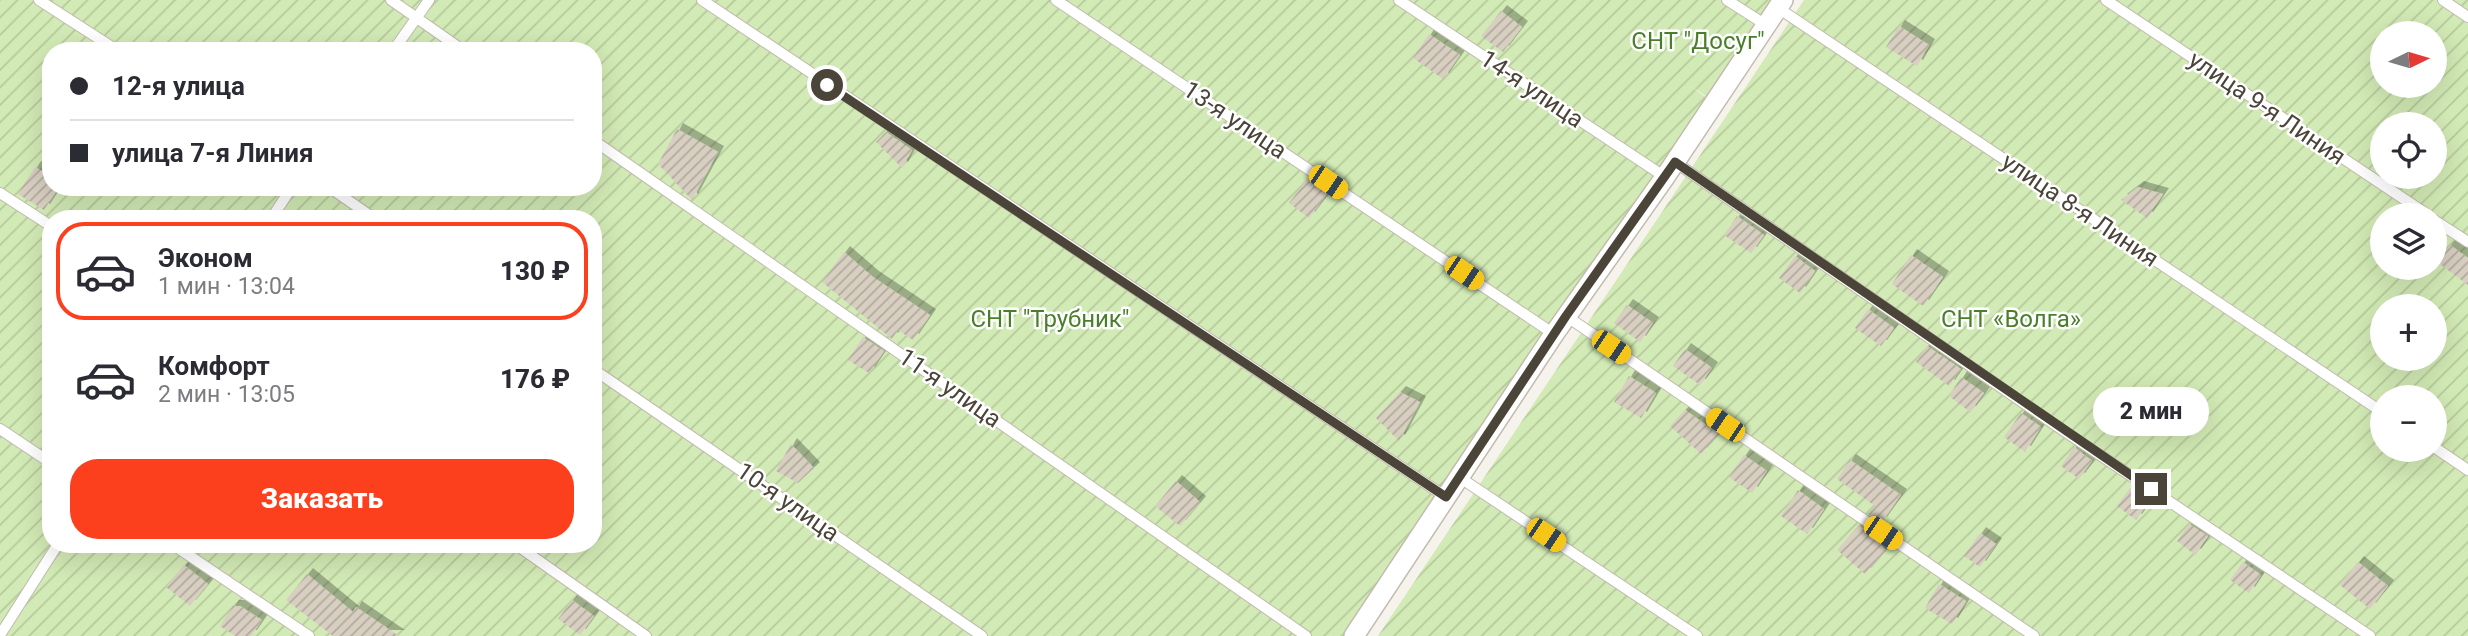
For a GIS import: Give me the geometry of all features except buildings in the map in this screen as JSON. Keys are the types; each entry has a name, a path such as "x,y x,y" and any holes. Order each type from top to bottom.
{"street":[{"path":"1354,636 1566,316 1670,170 1780,4"}],"lane":[{"path":"39,0 104,42"},
{"path":"391,0 451,42"},
{"path":"400,42 429,0"},
{"path":"702,0 1446,497"},
{"name":"13-я улица","path":"1056,0 1554,334"},
{"name":"14-я улица","path":"1399,0 1670,170 2370,636"},
{"path":"1727,0 1766,25"},
{"name":"улица 9-я Линия","path":"2106,0 2410,203"},
{"path":"2443,0 2468,17"},
{"name":"улица 8-я Линия","path":"1780,4 2370,404"},
{"name":"11-я улица","path":"602,146 1306,636"},
{"path":"0,193 42,220"},
{"path":"342,196 362,210"},
{"path":"2447,228 2468,242"},
{"path":"1566,316 2034,636"},
{"name":"10-я улица","path":"602,375 982,636"},
{"path":"0,429 42,457"},
{"path":"2447,456 2468,470"},
{"path":"1459,477 1697,636"},
{"path":"0,635 52,553"},
{"path":"185,553 309,636"},
{"path":"528,553 646,636"}],"green space":[{"name":"СНТ \"Трубник\"","path":"0,0 1778,0 1712,100 1689,85 1711,101 1352,636 0,636"},
{"name":"СНТ «Волга»","path":"1804,0 2468,0 2468,636 1378,636"}],"route":[{"path":"827,85 1446,497 1566,316 1675,162 2151,489"}],"park label":[{"name":"СНТ \"Досуг\"","path":"1698,41"}]}
